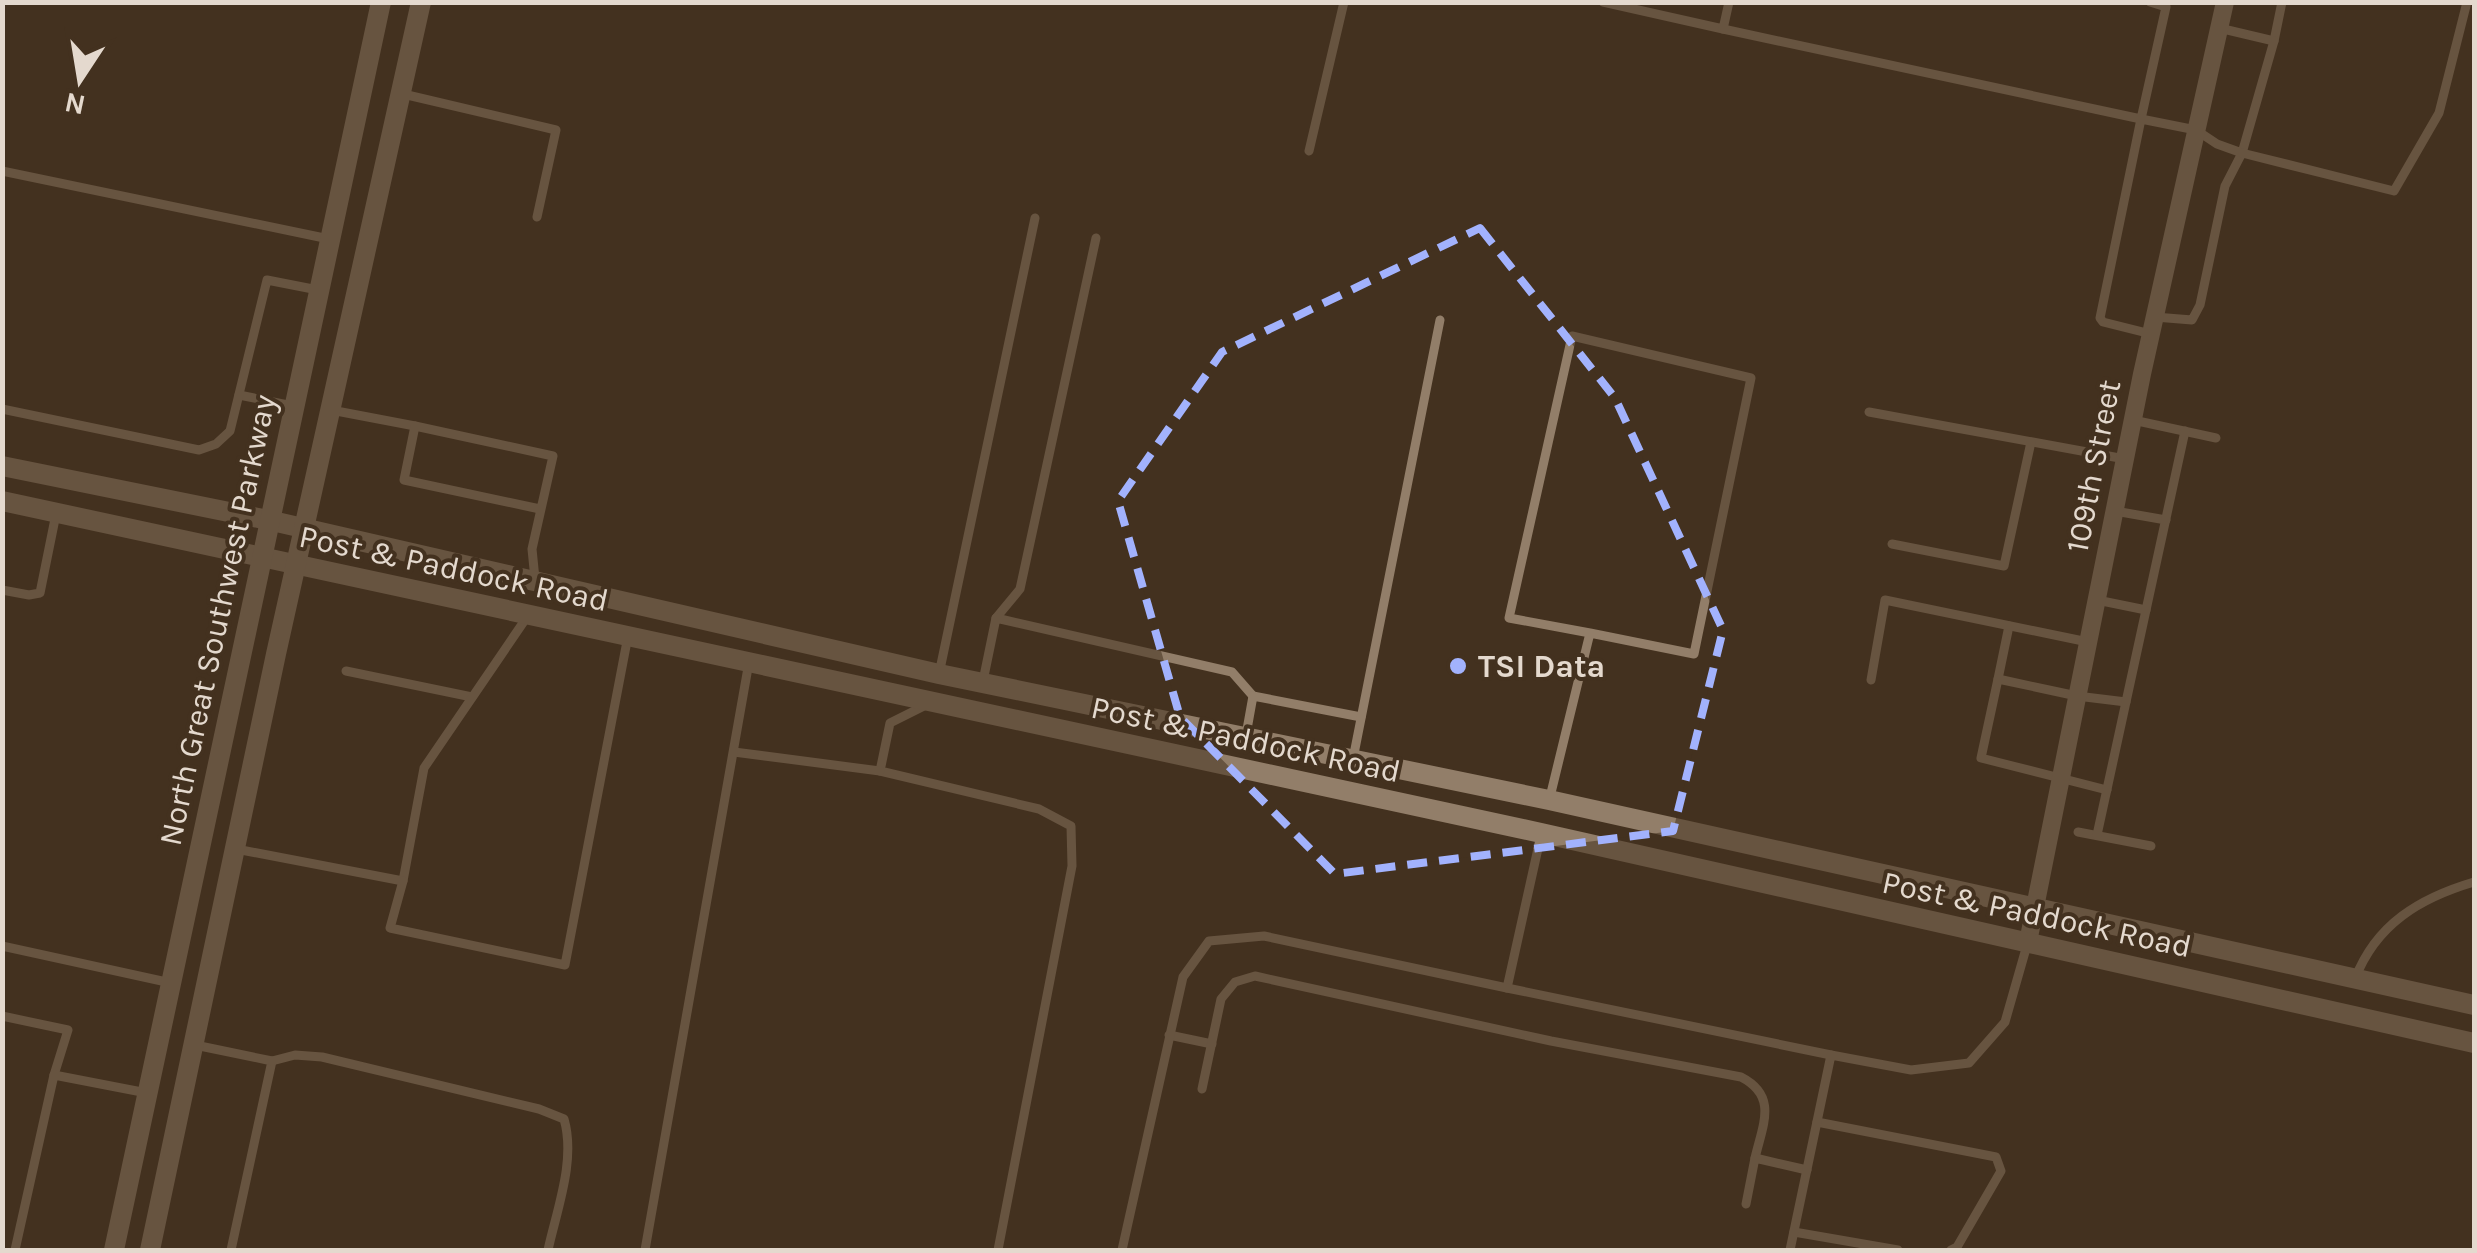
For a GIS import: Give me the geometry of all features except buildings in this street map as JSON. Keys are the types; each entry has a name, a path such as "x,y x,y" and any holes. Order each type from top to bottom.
{"street":[{"name":"North Great Southwest Parkway","path":"114,1250 381,2"},
{"name":"North Great Southwest Parkway","path":"150,1250 420,2"},
{"name":"109th Street","path":"2028,942 2133,420 2224,2"},
{"path":"362,86 400,94"},
{"name":"Post & Paddock Road","path":"2,466 268,520 939,674 1549,800 2474,1004"},
{"name":"Post & Paddock Road","path":"2,500 1542,834 2474,1044"},
{"path":"528,615 535,582"},
{"path":"933,702 939,674"},
{"path":"1542,834 1549,800"},
{"path":"159,1037 194,1045"}],"lane":[{"path":"1309,151 1344,2"},
{"path":"1602,2 2196,130 2242,153 2394,191 2439,113 2466,2"},
{"path":"1724,29 1728,2"},
{"path":"2150,2 2166,7 2100,318 2103,322 2153,326 2192,320 2200,305 2224,186 2242,153 2282,2"},
{"path":"2219,28 2274,41"},
{"path":"400,94 556,130 537,217"},
{"path":"2,171 329,239"},
{"path":"939,674 1034,218"},
{"path":"982,683 996,618 1020,589 1096,238"},
{"path":"2,409 199,450 216,444 230,431 266,280 318,290"},
{"path":"1352,760 1440,320"},
{"path":"1572,336 1751,378 1694,654 1590,633 1510,618 1572,336"},
{"path":"239,394 293,406"},
{"path":"331,410 553,456 532,550 535,582"},
{"path":"1869,412 2125,459"},
{"path":"2133,420 2216,438"},
{"path":"415,426 404,480 540,509"},
{"path":"2098,836 2185,432"},
{"path":"1892,544 2004,566 2032,442"},
{"path":"2115,511 2166,520"},
{"path":"2,590 40,593 57,512"},
{"path":"1871,680 1885,600 2088,642"},
{"path":"2096,600 2146,610"},
{"path":"528,615 424,768 390,928 565,965 628,636"},
{"path":"996,618 1232,672 1253,696 1361,718"},
{"path":"2009,626 1981,758 2107,790"},
{"path":"1549,800 1590,633"},
{"path":"645,1250 749,662"},
{"path":"346,672 472,697"},
{"path":"1998,680 2126,702"},
{"path":"1245,737 1253,696"},
{"path":"880,771 890,723 933,702"},
{"path":"734,752 880,771 1039,808 1071,826 1072,866 998,1250"},
{"path":"2078,832 2151,846"},
{"path":"1508,988 1542,834"},
{"path":"236,850 403,881"},
{"path":"2355,978 2363,957 2385,926 2446,890 2474,882"},
{"path":"1122,1250 1183,977 1209,941 1264,936 1911,1070 1968,1064 2005,1022 2028,942"},
{"path":"2,946 171,982"},
{"path":"1202,1089 1221,998 1235,982 1255,976 1551,1041 1741,1077 1757,1085 1764,1095 1765,1110 1746,1204"},
{"path":"2,1016 68,1030 54,1075 15,1250"},
{"path":"1169,1035 1212,1044"},
{"path":"194,1045 272,1061 296,1056 322,1057 564,1118 569,1136 567,1162 548,1250"},
{"path":"1790,1250 1831,1055"},
{"path":"231,1250 272,1061"},
{"path":"54,1075 146,1093"},
{"path":"1817,1122 1996,1157 2001,1171 1957,1247 1951,1250"},
{"path":"1756,1158 1807,1170"},
{"path":"1794,1232 1898,1250"}],"highlighted area":[{"path":"1480,228 1615,398 1723,630 1673,831 1335,874 1180,717 1118,501 1222,352"}],"place":[{"name":"TSI Data","path":"1458,666"}]}
